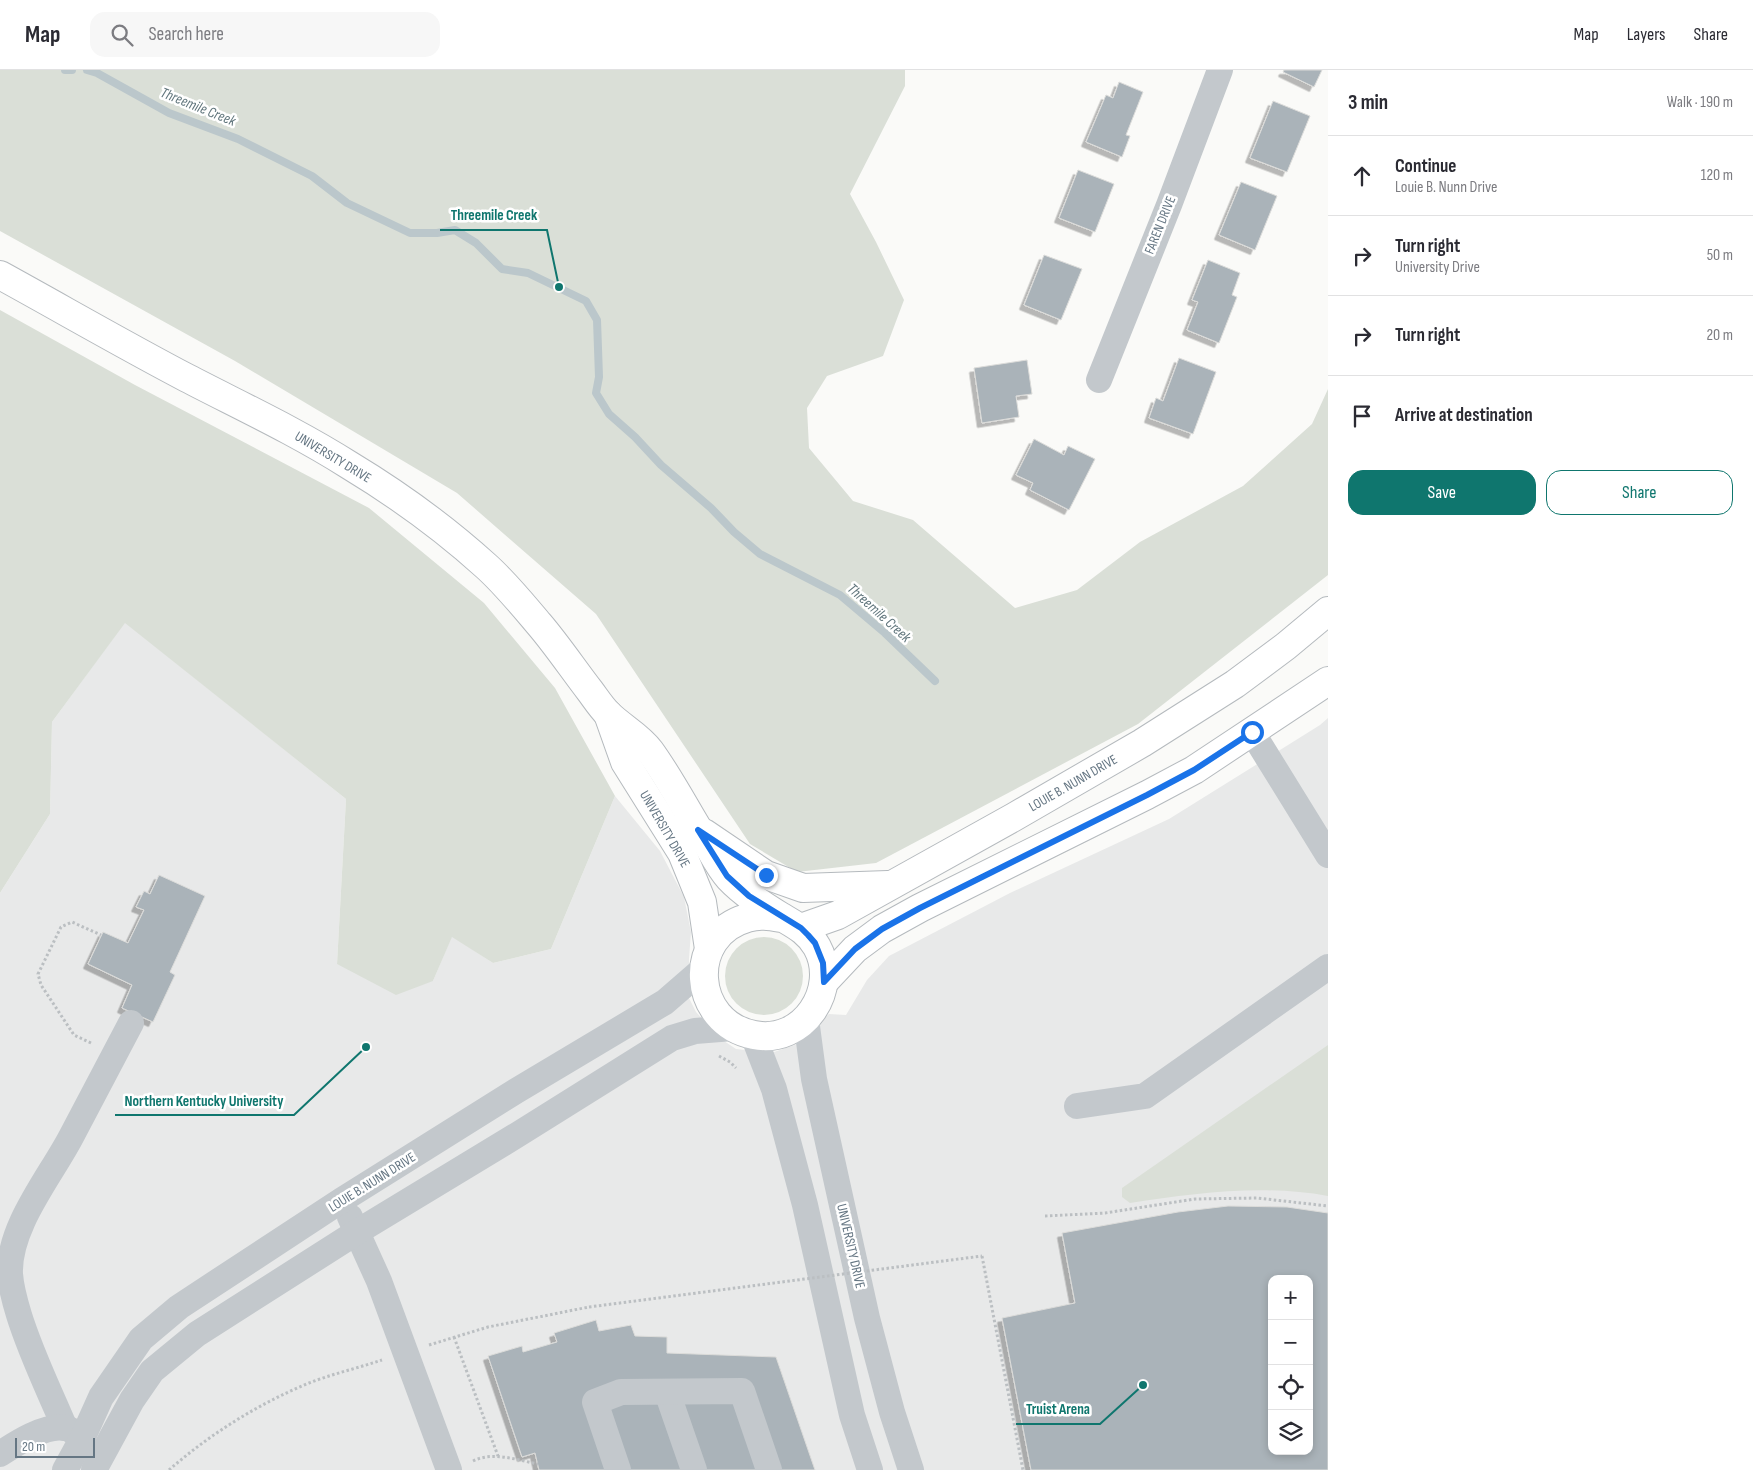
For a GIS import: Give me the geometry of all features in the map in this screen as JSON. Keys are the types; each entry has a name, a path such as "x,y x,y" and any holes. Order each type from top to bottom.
{"main road":[{"name":"UNIVERSITY DRIVE","path":"0,275 187,378 257,412 349,464 420,512 488,567 540,624 607,713 648,748 727,876 749,896 792,923 815,943 823,963 824,982 818,1002 806,1019 788,1031 774,1035 743,1032 717,1014 710,1003 705,990 706,959 702,902 682,854 625,762 607,713"},
{"name":"LOUIE B. NUNN DRIVE","path":"792,923 838,915 1142,743 1235,684 1286,646 1328,611"},
{"path":"824,982 855,949 882,929 1194,770 1328,681"},
{"path":"698,830 766,875 803,888 891,885"},
{"path":"706,959 722,932 739,920 761,915 792,923"}],"street":[{"name":"FAREN DRIVE","path":"1099,380 1220,70"},
{"path":"1252,732 1328,856"},
{"name":"LOUIE B. NUNN DRIVE","path":"87,1446 101,1397 141,1338 179,1307 342,1200 516,1090 665,1002 706,959"},
{"path":"1077,1106 1145,1096 1328,967"},
{"name":"UNIVERSITY DRIVE","path":"806,1019 814,1079 867,1318 892,1412 911,1470"},
{"path":"87,1446 26,1338 15,1302 10,1274 12,1253 20,1227 34,1198 71,1138 131,1023"},
{"name":"LOUIE B. NUNN DRIVE","path":"65,1470 132,1400 152,1371 197,1334 357,1232 517,1136 672,1038 695,1030 743,1032"},
{"name":"UNIVERSITY DRIVE","path":"743,1032 774,1090 800,1188 852,1415 870,1470"},
{"path":"342,1200 380,1281 458,1467"},
{"path":"618,1470 595,1402 621,1392 742,1391 769,1470"},
{"path":"668,1392 694,1470"},
{"path":"0,1454 12,1446 46,1430 87,1446"}],"path":[{"path":"101,935 72,922 60,927 38,974 41,985 74,1035 115,1053"},
{"path":"716,1055 730,1062 739,1071"},
{"path":"1044,1216 1105,1213 1195,1200 1257,1198 1328,1206"},
{"path":"427,1345 488,1327 589,1307 982,1256 1023,1470"},
{"path":"454,1337 498,1456"},
{"path":"169,1470 195,1448 258,1407 309,1383 389,1357"},
{"path":"458,1467 481,1457 498,1456 538,1464"}],"shaded area":[{"path":"0,70 905,70 905,86 850,194 904,300 883,356 827,376 807,408 809,448 853,501 913,520 1015,608 1077,590 1140,542 1243,486 1312,424 1328,389 1328,575 1138,724 876,863 797,872 750,844 596,614 457,493 235,361 0,231"},
{"path":"0,310 135,385 369,508 484,603 555,688 615,796 551,949 493,963 452,937 433,981 396,995 337,964 346,799 125,623 52,722 50,814 0,893"},
{"path":"125,622 346,799 337,964 433,981 452,936 493,963 551,949 615,796 660,851 684,897 691,932 689,998 696,1012 721,1039 736,1049 771,1053 795,1045 829,1014 846,1015 867,980 889,956 1010,893 1169,819 1320,725 1328,718 1328,1470 0,1470 0,893 50,814 52,722"},
{"path":"764,937 779,940 796,954 800,961 803,976 800,991 786,1008 779,1012 764,1015 749,1012 732,998 728,991 725,976 728,961 742,944 749,940"},
{"path":"1328,1045 1328,1196 1303,1192 1254,1190 1204,1193 1130,1203 1122,1197 1122,1188"}],"building":[{"path":"1284,70 1322,70 1314,87 1283,72"},
{"path":"1119,82 1143,92 1126,135 1130,136 1122,157 1086,142 1106,95 1113,98"},
{"path":"1273,101 1310,116 1287,172 1250,158"},
{"path":"1078,170 1114,184 1095,232 1059,218"},
{"path":"1241,182 1277,196 1255,250 1219,235"},
{"path":"1044,255 1082,269 1061,320 1024,305"},
{"path":"1208,260 1240,273 1232,295 1237,297 1219,343 1187,330 1198,302 1192,300"},
{"path":"1179,358 1216,372 1193,434 1149,418 1156,398 1163,401"},
{"path":"1027,360 1032,394 1016,396 1019,417 982,423 974,368"},
{"path":"1034,439 1064,455 1068,446 1095,459 1069,510 1030,490 1033,483 1016,475"},
{"path":"159,875 205,896 170,972 175,975 153,1022 122,1008 132,985 88,964 103,932 128,943 144,910 136,907 144,891 150,894"},
{"path":"1228,1206 1287,1207 1328,1213 1328,1470 1031,1470 1002,1318 1075,1303 1062,1233 1178,1212"},
{"path":"596,1320 599,1331 631,1325 635,1336 667,1337 667,1353 776,1357 815,1470 539,1470 535,1453 522,1457 488,1356 522,1346 523,1352 557,1342 554,1333"}],"waterway":[{"name":"Threemile Creek","path":"65,70 72,70"},
{"name":"Threemile Creek","path":"87,70 97,73 169,113 238,139 312,176 347,203 410,233 437,233 455,230 476,243 502,269 528,273 586,301 597,320 599,377 596,393 609,414 635,437 661,465 760,554 840,595 885,633 935,681"}],"place":[{"name":"Threemile Creek","path":"559,287"},
{"name":"Northern Kentucky University","path":"366,1047"},
{"name":"Truist Arena","path":"1143,1385"}],"route":[{"path":"766,875 698,830 727,876 749,896 801,928 815,943 823,963 824,982 855,949 882,929 1194,770 1252,732"}]}
